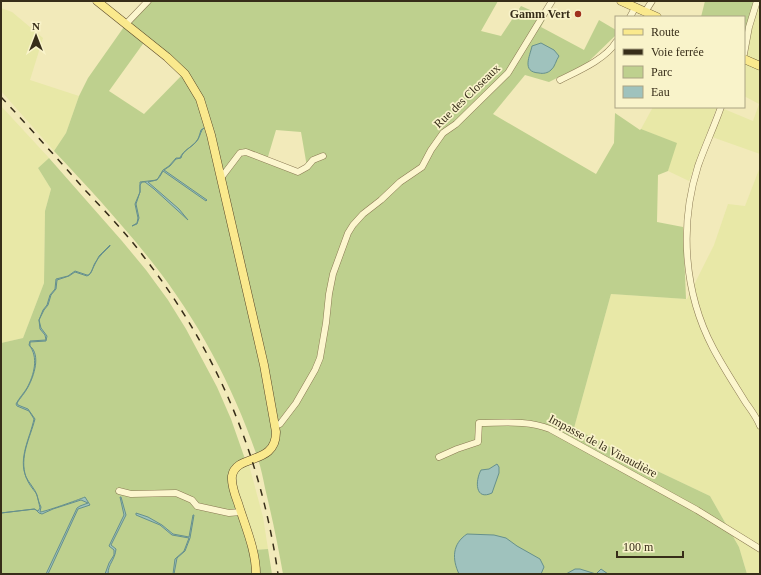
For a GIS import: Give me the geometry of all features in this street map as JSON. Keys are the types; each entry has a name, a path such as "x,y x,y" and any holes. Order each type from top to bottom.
{"main road":[{"path":"97,1 167,57 185,74 200,99 208,126 263,357 275,426 276,436 273,446 266,454 238,466 232,475 233,484 253,550 256,574"},
{"path":"621,1 654,16"},
{"path":"745,59 760,66"}],"street":[{"path":"126,24 148,1"},
{"name":"Rue des Closeaux","path":"275,426 280,424 296,403 320,358 333,274 352,226 363,214 400,182 422,168 431,150 443,133 456,124 508,72 552,1"},
{"path":"645,12 652,1"},
{"path":"745,49 749,27 757,1"},
{"path":"631,16 635,8"},
{"path":"745,34 749,27"},
{"path":"560,80 588,66 609,51 615,43"},
{"path":"722,108 698,166 689,204 687,253 688,268 696,304 703,326 713,349 760,426"},
{"path":"221,178 240,153 246,152 298,172 307,167 313,160 323,156"},
{"name":"Impasse de la Vinaudière","path":"439,457 478,442 479,423 520,422 538,424 550,428 697,510 760,549"},
{"path":"119,491 132,494 176,494 192,500 197,506 229,513 241,512"}],"green space":[{"path":"148,1 498,1 481,31 501,36 521,6 546,17 541,27 584,50 599,20 615,29 615,36 587,63 549,82 525,75 493,114 596,174 614,143 615,113 640,130 641,129 677,143 668,171 658,175 657,222 683,227 686,299 611,294 574,428 651,468 710,496 739,547 747,574 283,574 258,459 238,406 213,356 185,307 152,262 104,205 54,151 66,133 79,96 88,78 126,24","holes":["145,41 183,74 144,114 109,91","276,130 301,132 307,167 297,172 267,160"]},
{"path":"705,1 757,1 745,42 745,16 701,16"},
{"path":"757,1 760,1 760,154 712,137 724,109 753,121 759,104 745,97 745,42"},
{"path":"1,8 12,12 43,38 30,80 79,96 66,133 54,151 1,91"},
{"path":"1,106 49,158 38,168 51,189 45,211 44,283 23,338 1,343"},
{"path":"652,108 717,108 689,181 668,171 676,143 641,129"},
{"path":"49,158 146,270 168,300 186,329 217,387 231,419 245,459 232,475 253,550 268,549 272,574 1,574 1,343 23,338 44,283 45,211 51,189 38,168"},
{"path":"760,167 760,574 747,574 739,547 710,496 651,468 574,428 611,294 687,299 714,245 728,204 745,206"},
{"path":"248,461 263,517 268,549 253,550 234,490 234,472"}],"water":[{"path":"541,43 554,50 559,56 552,69 544,73 533,72 528,67 532,46"},
{"path":"204,128 202,130 196,142 201,130"},
{"path":"184,152 181,158 176,159 170,166 164,170 207,200 206,201 163,171 158,179 163,170 176,158 180,158"},
{"path":"155,180 148,182 179,209 188,220 145,182 142,182 140,185 140,182"},
{"path":"140,192 136,204 139,218 137,224 132,226 137,223 138,218 135,204"},
{"path":"110,245 110,246 97,260 99,256"},
{"path":"75,271 89,275 87,276 75,272 69,276 57,280 56,289 51,295 48,305 39,320 47,305 50,295 55,289 56,279 68,276"},
{"path":"39,320 41,328 47,336 46,341 30,342 30,346 33,350 36,360 32,377 35,360 29,345 30,341 46,340 45,335 40,329"},
{"path":"19,400 17,403 18,405 28,409 35,419 29,436 34,419 29,411 17,406 16,404"},
{"path":"497,464 499,467 499,473 492,493 486,495 482,494 479,492 477,484 481,470 489,469"},
{"path":"26,477 36,493 29,483"},
{"path":"85,497 90,505 78,509 48,574 46,574 77,508 88,503 81,500 42,514 36,510 38,511 40,508 38,501 41,507 40,512"},
{"path":"120,497 126,515 111,545 116,549 108,574 105,574 114,555 114,550 109,546 124,515"},
{"path":"136,513 148,517 162,525 173,534 189,537 194,515 190,538 185,551 177,558 174,574 175,559 184,551 189,538 172,535 160,525 136,515"},
{"path":"467,534 494,535 506,538 540,559 544,567 541,574 459,574 454,557 456,547 458,542"},
{"path":"575,569 580,569 596,574 566,574"},
{"path":"601,569 608,574 596,574"}],"railway":[{"path":"1,97 130,239 170,293 193,330 214,367 232,406 247,447 260,488 278,574"}],"place":[{"name":"Gamm Vert","path":"578,14"}]}
